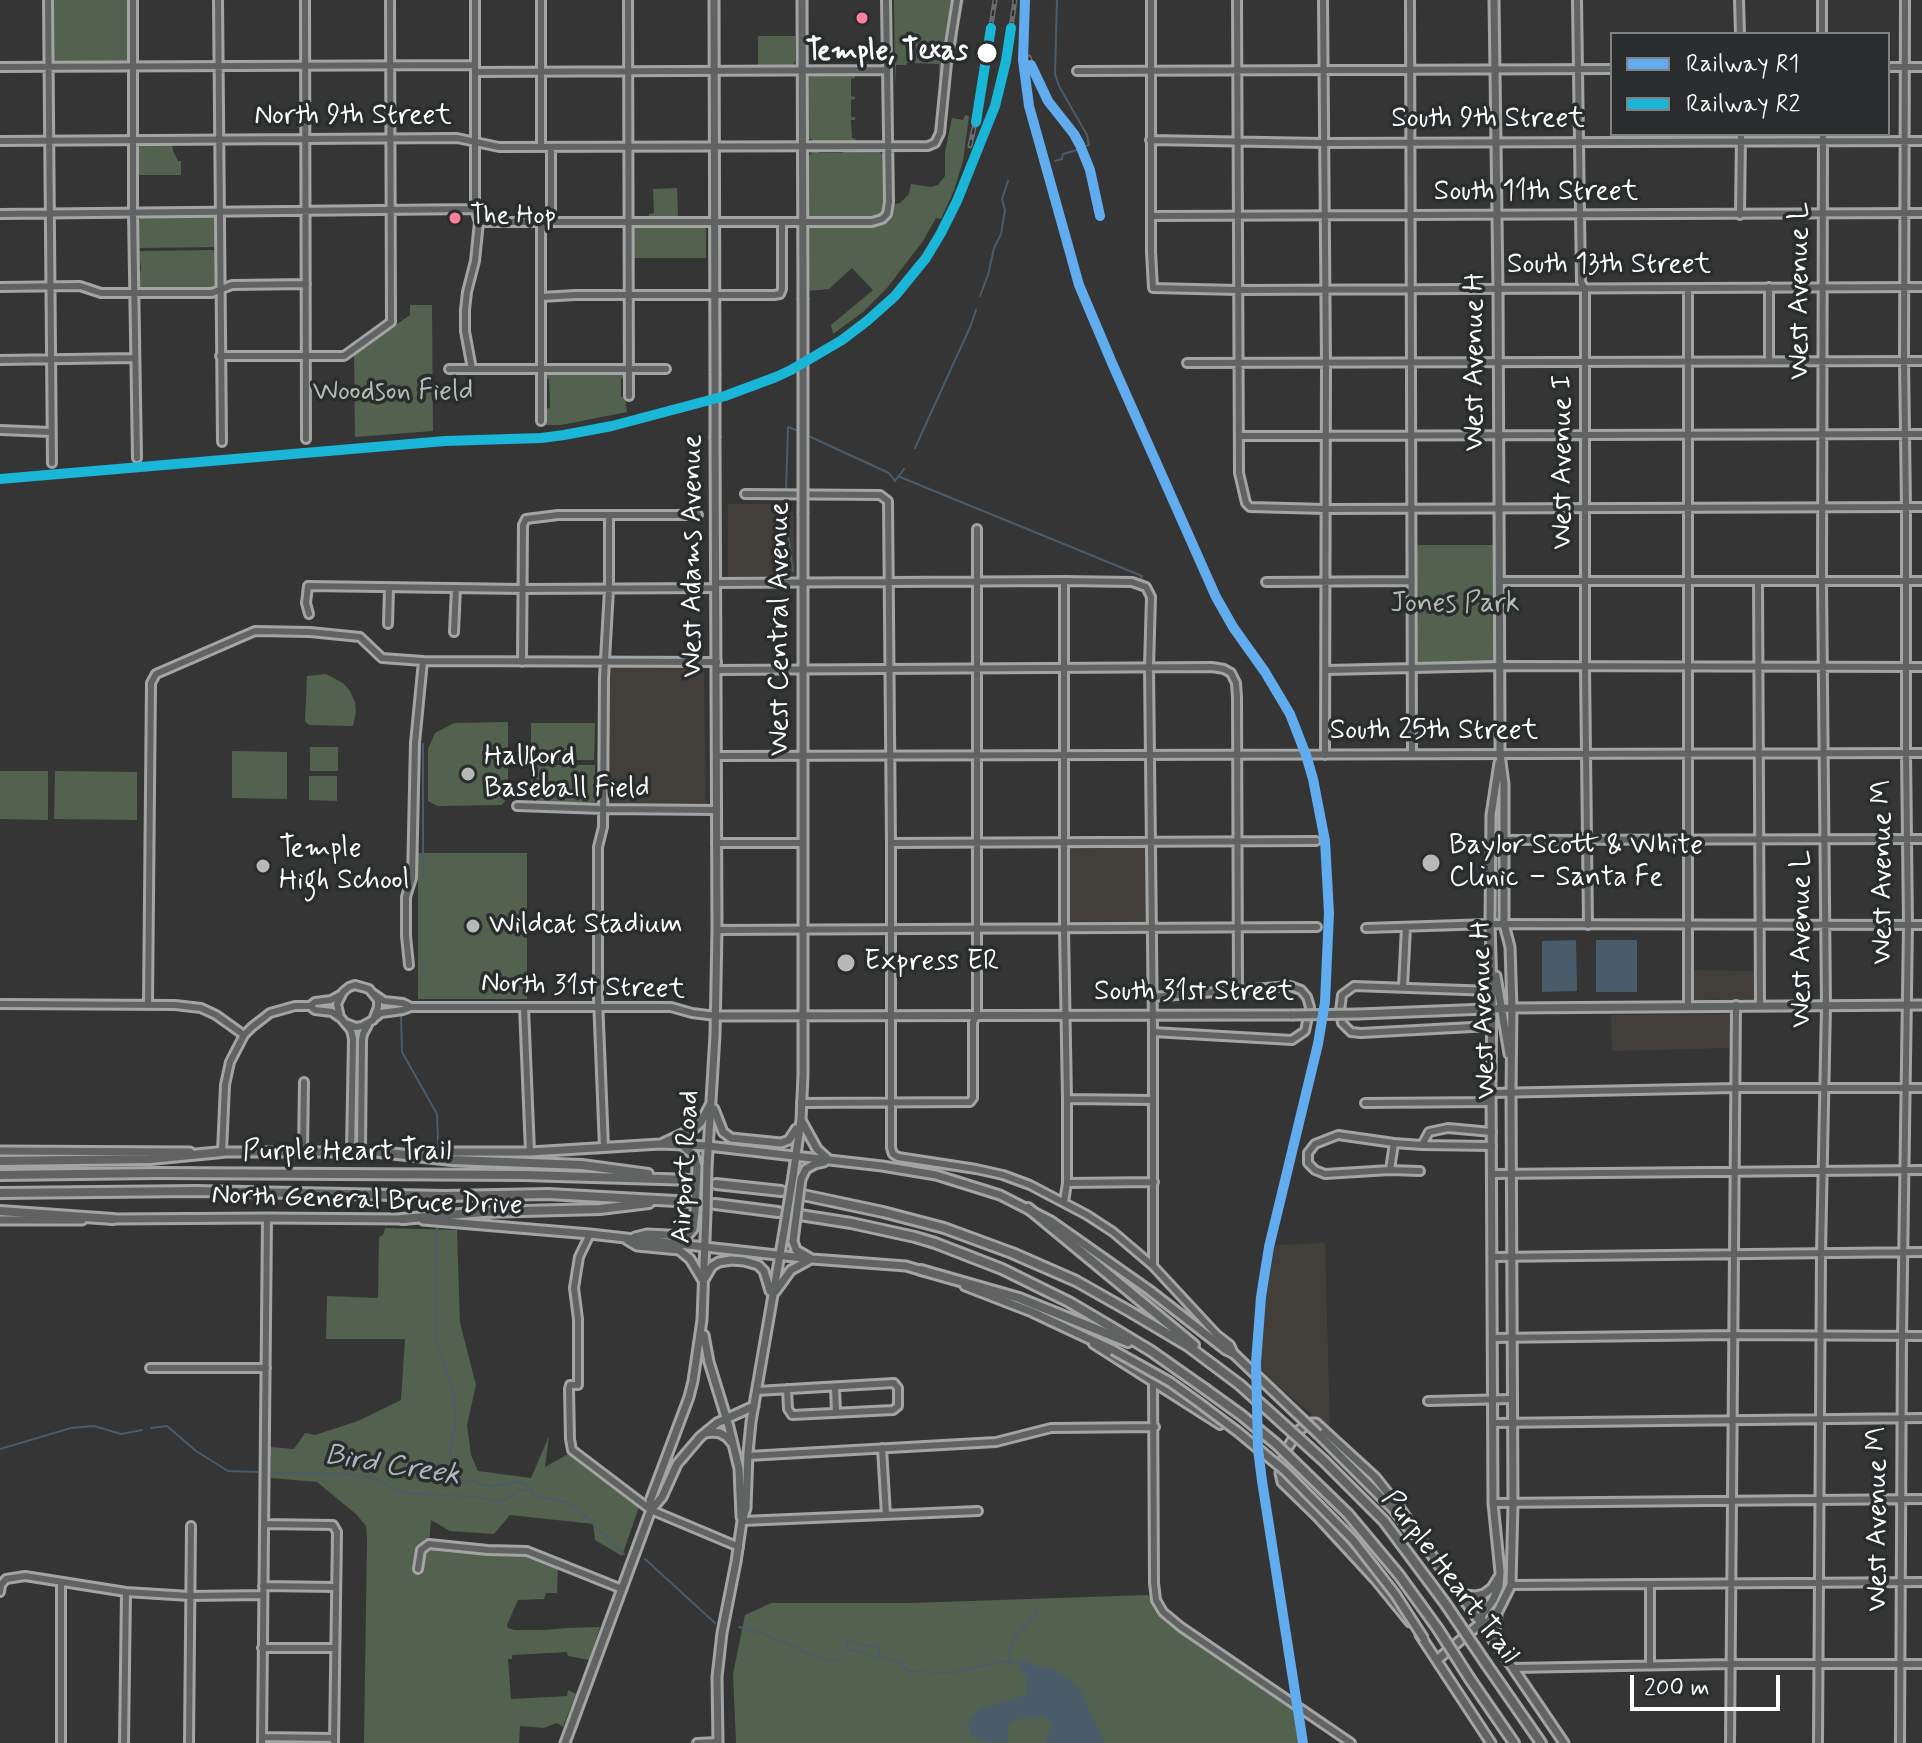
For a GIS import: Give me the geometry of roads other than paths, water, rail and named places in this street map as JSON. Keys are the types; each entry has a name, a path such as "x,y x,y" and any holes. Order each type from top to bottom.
{"highway":[{"path":"0,1161 150,1159 222,1152"},
{"name":"Purple Heart Trail","path":"0,1175 524,1175 691,1180 582,1165 452,1160 379,1152"},
{"path":"716,1184 781,1191"},
{"name":"Purple Heart Trail","path":"0,1193 548,1194 694,1202"},
{"name":"Purple Heart Trail","path":"803,1195 944,1228 1012,1253 1076,1281 1188,1346 1240,1385 1324,1461 1384,1521 1445,1603 1541,1743"},
{"path":"402,1219 484,1212 600,1209 674,1200"},
{"path":"715,1204 778,1212"},
{"path":"1028,1208 1240,1385"},
{"path":"0,1211 113,1219"},
{"name":"Purple Heart Trail","path":"800,1215 915,1237 1002,1269 1069,1302 1151,1351 1241,1415 1276,1444 1348,1514 1399,1575 1514,1743"},
{"path":"921,1270 1019,1298 1151,1351"}],"main road":[{"name":"West Adams Avenue","path":"714,0 716,1016"},
{"name":"West Central Avenue","path":"779,1256 797,1177 795,1156 801,1120 803,1075 802,0"},
{"name":"West Avenue H","path":"1437,1660 1481,1623 1488,1622 1498,1611 1511,1585 1512,1008 1510,947 1504,924 1504,784 1500,754 1494,0"},
{"name":"West Avenue H","path":"1481,1623 1482,1615 1499,1586 1500,1572 1493,1503 1490,840 1500,754"},
{"path":"1491,958 1507,1052 1512,1058"},
{"name":"South 31st Street","path":"803,1016 1292,1015 1688,1005 1922,1005"},
{"name":"North 31st Street","path":"716,1016 803,1016"},
{"name":"Airport Road","path":"651,1510 650,1501 689,1397 702,1320 716,1016"},
{"path":"712,1103 723,1132 731,1138 781,1143 789,1140 801,1120"},
{"path":"660,1144 695,1128 712,1103"},
{"path":"801,1120 817,1149 830,1160"},
{"name":"North General Bruce Drive","path":"0,1151 530,1152 660,1144 708,1146 936,1175 1000,1195 1051,1221 1234,1354 1393,1509 1440,1567"},
{"path":"625,1239 647,1234 687,1236 693,1229 697,1167 694,1155 680,1145"},
{"path":"812,1259 796,1250 793,1241 797,1177 815,1164 830,1160"},
{"name":"North General Bruce Drive","path":"0,1220 402,1219 590,1234 921,1270 1070,1329 1170,1382 1198,1402 1285,1471 1353,1540 1395,1594 1424,1639"},
{"path":"625,1239 637,1246 679,1250 690,1259 704,1281 712,1266 719,1262 731,1260 758,1265 764,1271 772,1297"},
{"path":"718,1742 717,1677 748,1497 748,1456 754,1406 779,1256"},
{"path":"772,1297 791,1270 812,1259"},
{"name":"Airport Road","path":"702,1320 709,1362 726,1418"},
{"name":"Airport Road","path":"565,1743 651,1510 662,1497 677,1464 690,1447 726,1418 754,1406"},
{"path":"726,1418 739,1469 742,1521"},
{"path":"1491,1743 1424,1639 1375,1579 1282,1482 1280,1473 1286,1450 1299,1430 1316,1423 1375,1477 1506,1657"},
{"path":"703,1434 720,1433 733,1446"},
{"path":"1457,1591 1465,1595 1484,1594 1492,1588 1500,1572"},
{"path":"1498,1611 1497,1642 1564,1743"}],"street":[{"path":"48,0 52,463"},
{"path":"133,0 137,458"},
{"path":"218,0 222,442"},
{"path":"305,0 306,439"},
{"path":"220,356 344,356 391,322 390,0"},
{"path":"472,369 465,331 465,310 479,222 475,209 475,0"},
{"path":"541,0 541,147"},
{"path":"628,0 629,396"},
{"path":"479,222 872,222 882,219 887,214 889,202 886,0"},
{"path":"802,147 928,146 938,138 957,0"},
{"path":"1151,0 1151,216"},
{"path":"1237,0 1239,473 1250,507 1922,507"},
{"path":"1323,0 1325,755"},
{"path":"1410,0 1412,754"},
{"name":"West Avenue I","path":"1577,0 1581,282 1585,289 1586,361 1588,925"},
{"path":"1739,0 1740,32"},
{"path":"1822,0 1822,32"},
{"name":"West Avenue M","path":"1900,1743 1908,925 1904,434 1905,0"},
{"path":"0,67 390,65 541,72 887,70"},
{"path":"1890,67 1922,67"},
{"path":"1077,71 1610,69"},
{"path":"1740,215 1741,137"},
{"name":"South 9th Street","path":"1150,140 1411,143 1823,137 1922,141"},
{"name":"West Avenue L","path":"1818,1743 1826,1006 1822,581 1823,137"},
{"name":"North 9th Street","path":"0,141 457,138 499,147 802,147"},
{"path":"551,147 551,222"},
{"path":"0,214 475,209"},
{"name":"South 11th Street","path":"1151,216 1922,213"},
{"name":"South 13th Street","path":"1151,216 1153,288 1922,287"},
{"path":"541,222 541,421"},
{"path":"541,297 780,294 782,222"},
{"path":"0,287 80,286 101,293 212,293 232,285 306,284"},
{"path":"1769,287 1769,361"},
{"path":"1688,288 1688,1005"},
{"path":"0,360 135,358"},
{"path":"1187,363 1922,361"},
{"path":"449,369 666,369"},
{"path":"0,430 51,432"},
{"path":"1239,436 1922,434"},
{"path":"745,494 880,495 887,499 893,1154 1003,1175 1064,1202 1113,1232 1153,1266 1230,1345 1234,1354"},
{"path":"522,662 523,525 526,519 558,515 698,515"},
{"path":"604,1148 598,998 598,847 603,827 609,516"},
{"path":"801,1103 972,1100 973,1022 977,1015 977,529"},
{"path":"309,614 306,603 308,586 609,589 890,581 1132,582 1145,586 1151,597 1153,1266"},
{"path":"1064,581 1067,1099 1067,1183 1064,1202"},
{"path":"1266,582 1411,581"},
{"path":"1499,581 1922,581"},
{"path":"1758,581 1760,1005"},
{"path":"388,624 389,588"},
{"path":"454,632 456,588"},
{"path":"148,1004 151,683 156,674 255,631 360,637 382,658 423,661 606,662 802,669 1224,669 1231,673 1236,683 1238,991"},
{"path":"409,965 406,897 412,878 415,743 423,661"},
{"path":"1327,670 1499,666 1922,667"},
{"name":"South 25th Street","path":"717,756 1922,753"},
{"path":"517,806 716,810"},
{"path":"1490,840 1922,839"},
{"path":"891,843 1316,841"},
{"path":"716,843 803,843"},
{"path":"1366,928 1490,924 1922,925"},
{"path":"717,930 1317,927"},
{"path":"1403,987 1406,927"},
{"path":"222,1152 225,1085 230,1062 244,1035 270,1013 326,1002 355,985 365,987 374,994 378,1007 362,1040 361,1152"},
{"path":"1152,997 1290,986 1301,990 1310,1007 1305,1031 1292,1040 1153,1032"},
{"path":"1491,1026 1361,1033 1351,1032 1342,1023 1340,1011 1342,995 1354,986 1492,991"},
{"name":"North 31st Street","path":"374,994 384,1001 411,1007"},
{"path":"340,995 337,1004 340,1017"},
{"path":"0,1004 148,1004 201,1008 244,1035"},
{"path":"1730,1743 1736,1005"},
{"path":"310,1006 315,1010 332,1012 351,1030 351,1152"},
{"name":"North 31st Street","path":"372,1020 381,1013 411,1007 671,1007 716,1016"},
{"path":"524,1007 530,1152"},
{"path":"346,1023 356,1027 372,1020"},
{"path":"303,1152 304,1082"},
{"path":"1365,1103 1491,1098 1511,1092 1922,1088"},
{"path":"1067,1099 1153,1100"},
{"path":"1422,1145 1429,1132 1448,1128 1492,1132"},
{"path":"1420,1171 1325,1174 1308,1163 1308,1153 1315,1144 1338,1135 1422,1145 1492,1146"},
{"path":"1390,1170 1394,1143"},
{"path":"1493,1174 1922,1170"},
{"path":"1067,1183 1154,1182"},
{"path":"264,1524 336,1527 334,1741 262,1740 262,1648 267,1218"},
{"path":"590,1234 579,1257 574,1288 578,1319 578,1385 570,1385 569,1389 572,1450 651,1510 739,1547"},
{"path":"1492,1257 1922,1252"},
{"path":"1070,1329 1220,1425"},
{"path":"1492,1338 1922,1336"},
{"path":"150,1368 266,1368"},
{"path":"1153,1381 1156,1600 1163,1612 1181,1627 1351,1743"},
{"path":"757,1391 787,1389 835,1387 894,1383 898,1388 897,1408 792,1415 788,1409 787,1389"},
{"path":"835,1387 836,1413"},
{"path":"1428,1401 1512,1399"},
{"path":"1494,1423 1922,1418"},
{"path":"748,1456 996,1442 1051,1428 1155,1427"},
{"path":"882,1448 886,1515"},
{"path":"1493,1503 1922,1499"},
{"path":"742,1521 978,1511"},
{"path":"189,1743 191,1526"},
{"path":"418,1569 421,1550 429,1544 527,1551 622,1589"},
{"path":"0,1592 6,1579 25,1576 126,1592 190,1596 263,1595"},
{"path":"61,1582 61,1743"},
{"path":"1511,1585 1922,1582"},
{"path":"1650,1584 1650,1665"},
{"path":"263,1586 336,1587"},
{"path":"124,1743 126,1592"},
{"path":"262,1648 335,1648"},
{"path":"1513,1668 1922,1664"},
{"path":"697,1743 718,1742"}],"water":[{"path":"1576,940 1577,991 1542,992 1542,941"},
{"path":"1596,940 1637,940 1637,992 1596,992"},
{"path":"1021,1660 1053,1668 1068,1679 1081,1692 1105,1743 1045,1743 1051,1726 1046,1718 1040,1716 1014,1720 1007,1725 1006,1743 982,1742 972,1736 968,1727 970,1720 982,1709 1025,1695 1027,1678 1020,1670 1018,1663"}],"waterway":[{"path":"1057,0 1055,74 1087,135 1089,145 1085,146"},
{"path":"1055,161 1062,159 1063,154 1077,150"},
{"path":"980,296 1001,234 1005,210 1002,199 1008,181"},
{"path":"915,448 976,310"},
{"path":"786,490 788,427 799,431"},
{"path":"804,434 889,473 895,481 904,469"},
{"path":"900,477 1142,576 1140,580"},
{"path":"786,499 783,513 793,571"},
{"path":"423,744 423,880"},
{"path":"423,960 424,979"},
{"path":"401,1015 402,1052 437,1114 438,1143"},
{"path":"437,1228 435,1336 454,1394 455,1427 450,1450 455,1480 496,1486 514,1482 530,1488"},
{"name":"Bird Creek","path":"0,1449 71,1428 94,1426 121,1434 142,1430"},
{"name":"Bird Creek","path":"151,1428 167,1426 196,1451 228,1471 257,1472"},
{"name":"Bird Creek","path":"272,1473 348,1474 373,1478 405,1493 477,1497 496,1502 521,1490 531,1490 534,1496 567,1502 578,1509 624,1554"},
{"name":"Bird Creek","path":"645,1559 715,1623"},
{"path":"1009,1661 1016,1636 1038,1612"},
{"name":"Bird Creek","path":"739,1627 830,1661 836,1661 848,1651 855,1650 901,1663 908,1671 952,1673 1003,1661 1020,1664"},
{"path":"848,1650 847,1642 850,1641 879,1646 879,1654"}],"railway":[{"path":"970,146 995,0"},
{"path":"445,441 564,435 612,426 725,396 791,370 842,340 867,321 895,296 926,258 957,201 995,106 1006,61 1015,0"},
{"path":"1025,0 1023,60 1029,106 1079,285 1216,597 1290,714 1313,779 1325,841 1329,913 1325,1002 1318,1044 1269,1247 1256,1363 1258,1449 1303,1743"},
{"path":"1029,57 1040,88 1080,145 1090,170 1100,216"}],"rail line":[{"name":"R1","path":"1025,0 1023,60 1029,106 1079,285 1216,597 1290,714 1313,779 1325,841 1329,913 1325,1002 1318,1044 1269,1247 1256,1363 1258,1449 1303,1743"},
{"name":"R2","path":"976,122 991,28"},
{"name":"R2","path":"0,479 445,441 564,435 612,426 725,396 776,377 842,340 867,321 895,296 926,258 957,201 995,106 1011,28"},
{"name":"R1","path":"1031,65 1048,101 1080,145 1090,170 1100,216"}],"place":[{"name":"Temple, Texas","path":"987,53"},
{"name":"The Hop","path":"455,218"},
{"name":"Hallford Baseball Field","path":"468,774"},
{"name":"Baylor Scott & White Clinic – Santa Fe","path":"1431,863"},
{"name":"Temple High School","path":"263,866"},
{"name":"Wildcat Stadium","path":"473,926"},
{"name":"Express ER","path":"846,963"}],"park label":[{"name":"Woodson Field","path":"393,393"},
{"name":"Jones Park","path":"1455,605"}]}
